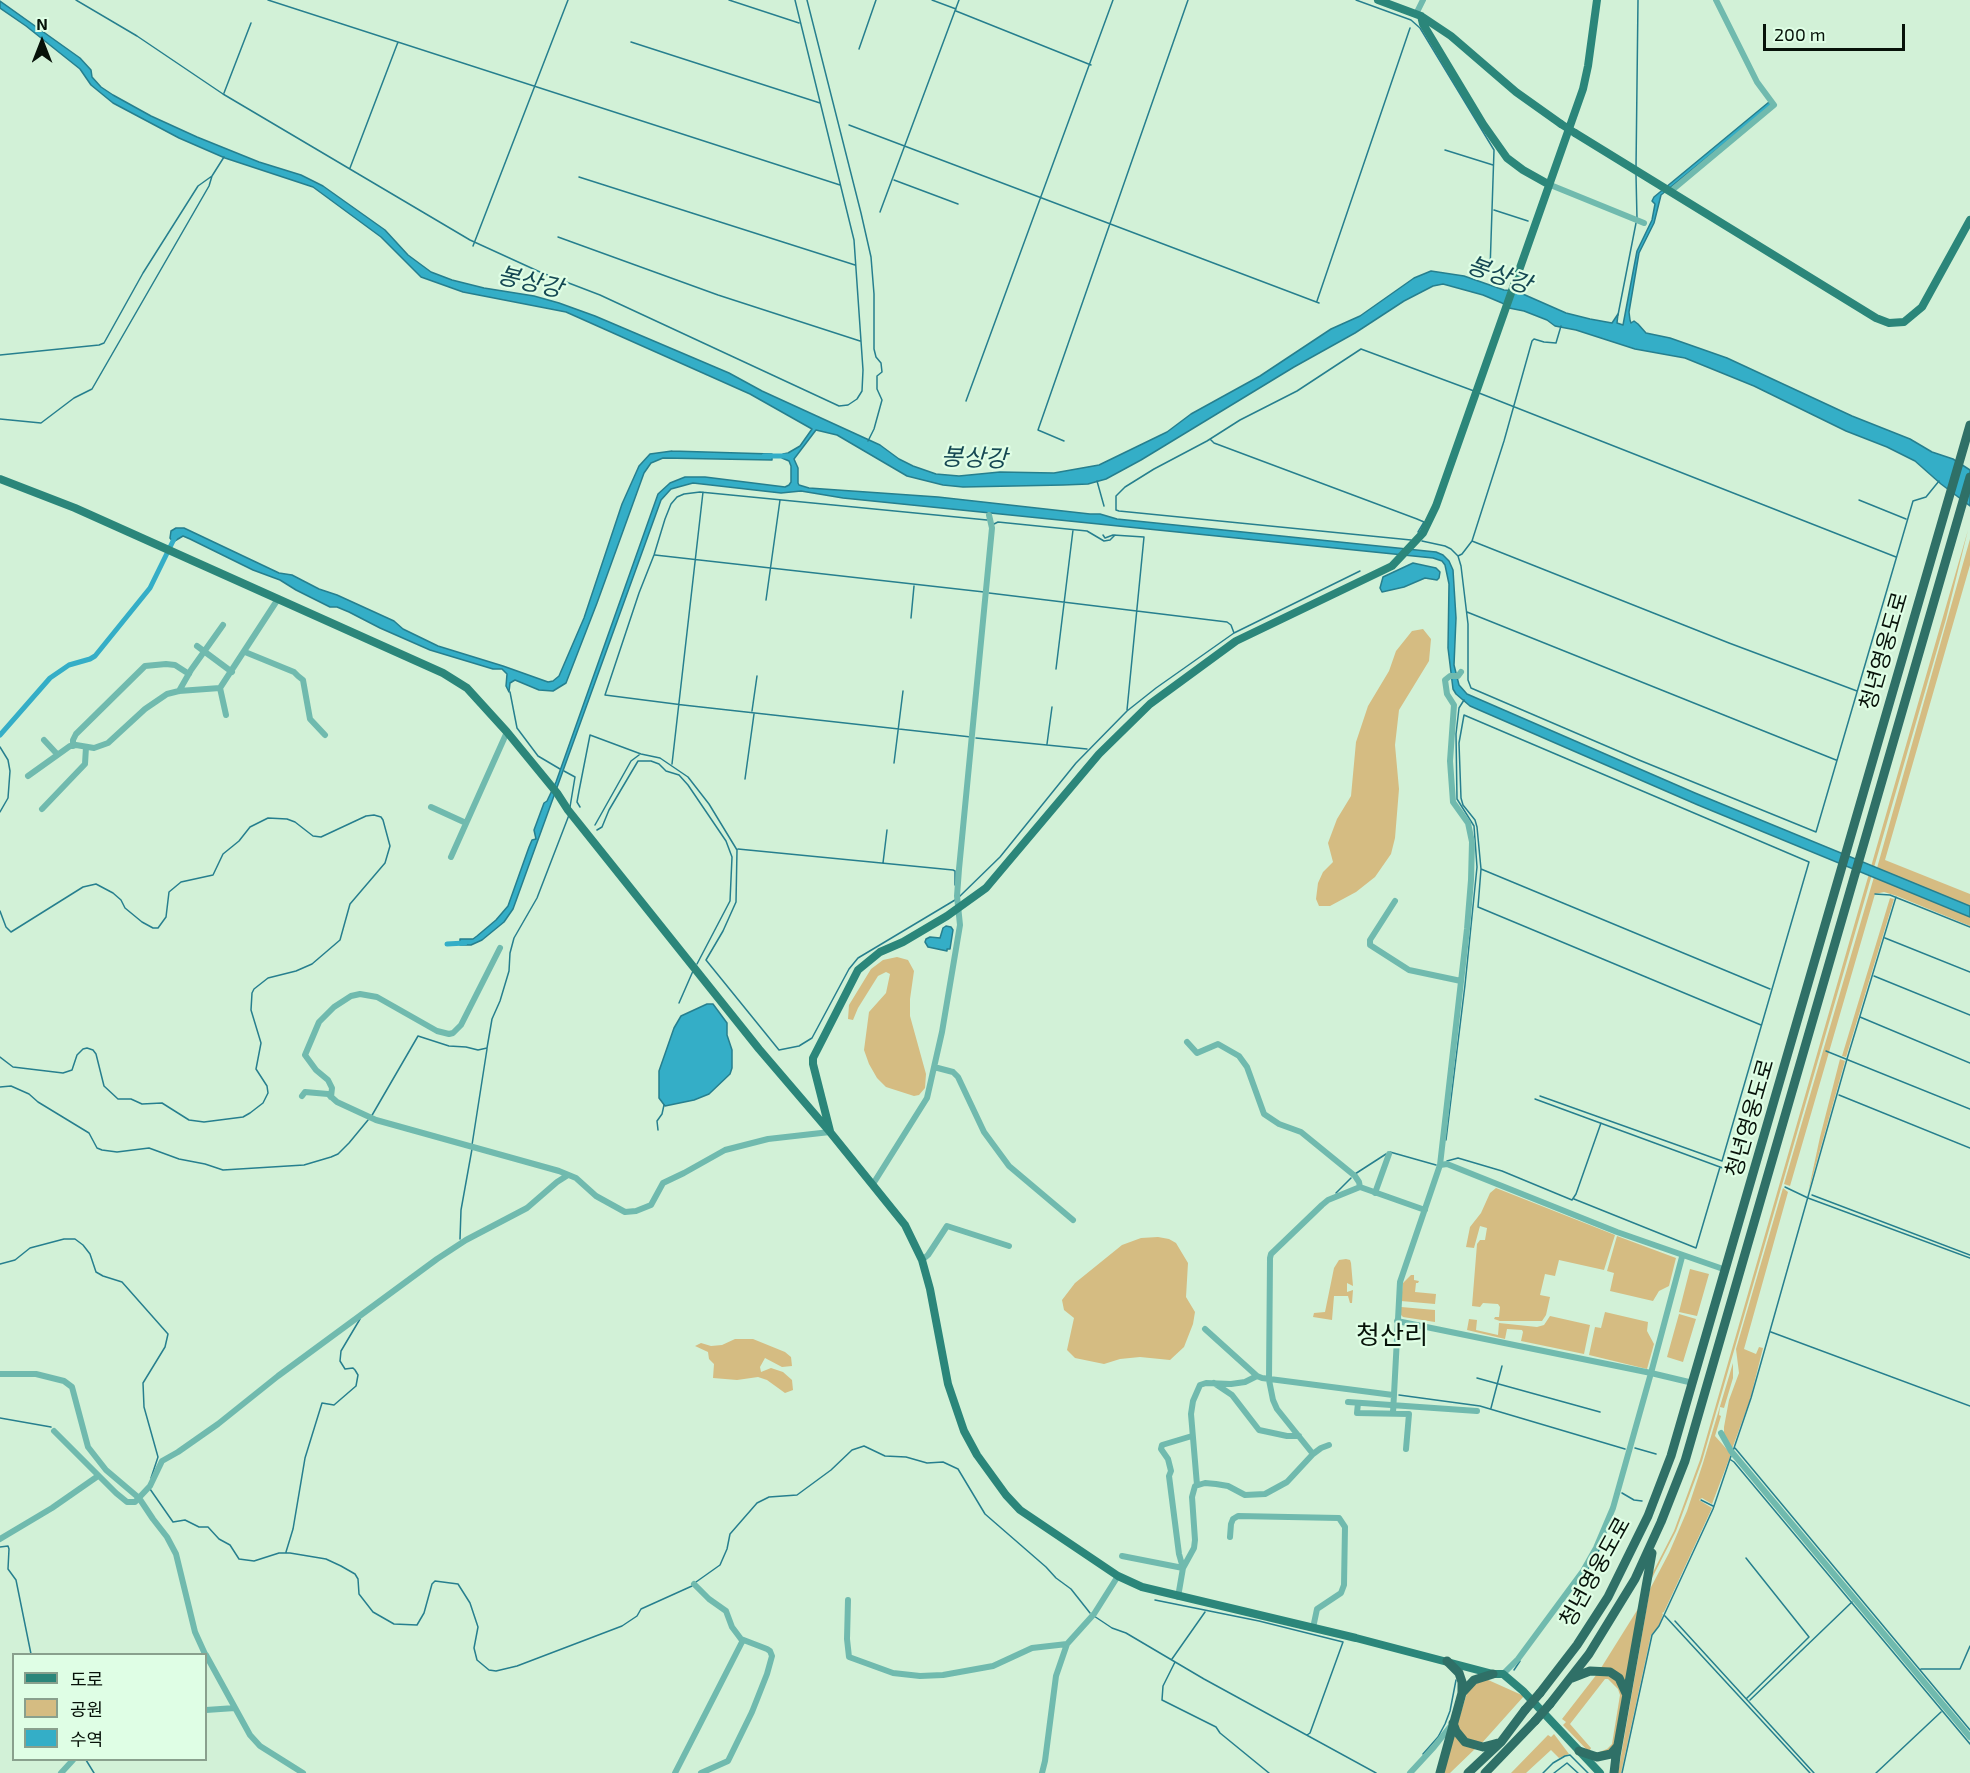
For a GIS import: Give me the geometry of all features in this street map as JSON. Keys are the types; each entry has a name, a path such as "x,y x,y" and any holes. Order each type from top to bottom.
{"highway":[{"name":"청년영웅도로","path":"1468,1773 1501,1742 1577,1646 1622,1572 1661,1484 1726,1270 1970,425"},
{"name":"청년영웅도로","path":"1485,1773 1550,1704 1620,1605 1635,1579 1678,1480 1695,1430 1970,477"},
{"path":"1614,1773 1649,1562 1661,1522"},
{"path":"1440,1773 1462,1693 1460,1673 1447,1661"},
{"path":"1570,1678 1590,1671 1610,1672 1619,1678 1627,1695"},
{"path":"1462,1693 1474,1680 1498,1674"},
{"path":"1453,1723 1460,1737 1474,1746 1491,1746 1501,1742"},
{"path":"1579,1750 1592,1756 1603,1756 1614,1751 1619,1744"}],"main road":[{"path":"1378,0 1419,15 1451,36 1516,92 1561,124 1876,318 1888,323 1904,322 1922,307 1970,220"},
{"path":"830,1132 813,1058 858,970 880,952 903,942 958,902 986,888 1099,754 1150,704 1236,641 1392,566 1423,533 1436,506 1586,76 1597,0"},
{"path":"1419,15 1483,124 1507,158 1523,170 1550,179"},
{"path":"0,479 75,508 443,673 467,688 555,790 569,812 759,1049 905,1225 922,1260 930,1289 948,1384 964,1431 1000,1487 1020,1510 1118,1576 1142,1587 1498,1674 1523,1690 1600,1773"}],"street":[{"path":"1419,15 1423,0"},
{"path":"1670,191 1774,105 1757,82 1716,0"},
{"path":"1550,179 1644,223"},
{"path":"873,1184 927,1098 942,1032 960,925 958,902 992,528 989,515"},
{"path":"28,776 57,754 73,746 101,747 108,743 158,699 179,691 220,688 278,599"},
{"path":"179,691 224,625"},
{"path":"197,646 232,672"},
{"path":"245,652 298,675 303,681 310,719 326,735"},
{"path":"73,746 76,734 146,666 151,664 175,665 189,674"},
{"path":"1393,1413 1400,1282 1440,1165 1472,880 1472,842 1468,823 1453,802 1451,792 1450,761 1455,705 1448,694 1445,680 1459,674"},
{"path":"220,688 226,715"},
{"path":"452,857 507,732"},
{"path":"44,740 57,754"},
{"path":"42,809 85,764 86,747"},
{"path":"432,807 466,823"},
{"path":"1395,901 1370,940 1370,945 1409,970 1461,981"},
{"path":"332,1097 332,1088 328,1080 316,1070 305,1055 319,1022 334,1007 351,996 360,994 377,997 437,1031 453,1033 461,1025 500,948"},
{"path":"1187,1042 1197,1053 1218,1044 1239,1056 1247,1067 1264,1114 1279,1124 1300,1132 1314,1142 1355,1176 1360,1187"},
{"path":"934,1067 953,1072 958,1077 984,1132 1009,1166 1073,1220"},
{"path":"302,1096 305,1092 328,1094 376,1120 559,1171 576,1178 611,1206 625,1212 651,1205 660,1187 670,1178 684,1173 725,1150 768,1139 830,1132"},
{"path":"1376,1193 1389,1154"},
{"path":"1440,1165 1447,1164 1682,1257 1726,1270"},
{"path":"54,1431 127,1502 135,1502 150,1485 162,1461 218,1424 278,1376 437,1259 466,1240 527,1208 568,1175"},
{"path":"1313,1454 1273,1400 1269,1380 1271,1254 1328,1200 1360,1187 1425,1210"},
{"path":"922,1260 928,1255 946,1226 1010,1246"},
{"path":"1498,1674 1518,1659 1596,1548 1613,1508 1682,1257"},
{"path":"1397,1321 1693,1383"},
{"path":"1205,1329 1257,1376 1269,1380 1393,1395"},
{"path":"0,1374 36,1374 54,1377 64,1380 72,1387 88,1447 106,1470 140,1497 176,1554 195,1632 204,1653"},
{"path":"1178,1597 1183,1568 1194,1548 1195,1540 1192,1497 1197,1485 1191,1414 1197,1390 1200,1386 1213,1383 1245,1382 1257,1376"},
{"path":"1213,1383 1232,1395 1259,1430 1299,1436"},
{"path":"1348,1402 1477,1411"},
{"path":"1358,1403 1357,1413 1408,1414 1406,1449"},
{"path":"1721,1433 1731,1451 1970,1737"},
{"path":"1183,1568 1168,1476 1171,1471 1161,1445 1192,1436"},
{"path":"1197,1485 1216,1484 1228,1486 1245,1494 1264,1494 1287,1482 1313,1454 1329,1445"},
{"path":"0,1539 52,1508 98,1476"},
{"path":"1230,1537 1233,1519 1238,1516 1340,1518 1345,1527 1344,1585 1341,1593 1317,1609 1312,1628"},
{"path":"1122,1556 1183,1568"},
{"path":"1042,1773 1046,1761 1056,1676 1067,1644 1094,1614 1118,1576"},
{"path":"694,1584 726,1611 735,1632 743,1640 770,1651 772,1656 767,1674 740,1739 728,1761 701,1773"},
{"path":"848,1600 849,1657 893,1673 931,1676 977,1670 993,1666 1032,1648 1067,1644"},
{"path":"675,1773 743,1640"},
{"path":"207,1659 260,1746 303,1773"},
{"path":"207,1710 235,1708"},
{"path":"1410,1773 1453,1723"},
{"path":"62,1773 72,1761"}],"green space":[{"path":"1968,530 1946,619 1702,1461 1676,1531 1650,1582 1674,1531 1700,1460"},
{"path":"1970,539 1970,565 1885,860 1970,894 1970,906 1877,868"},
{"path":"1423,629 1431,639 1429,661 1399,710 1395,745 1399,789 1395,838 1391,854 1375,877 1356,892 1330,906 1319,906 1316,899 1318,883 1323,872 1333,862 1328,843 1337,819 1351,796 1356,742 1368,706 1389,671 1396,651 1412,631"},
{"path":"1874,877 1970,917 1970,926 1897,896 1884,892 1875,894 1790,1186 1784,1184"},
{"path":"1890,898 1894,899 1846,1057 1842,1056"},
{"path":"897,957 908,960 914,971 910,1016 926,1074 925,1088 919,1095 914,1096 886,1087 877,1078 864,1050 869,1012 886,993 890,974 886,972 878,976 853,1020 848,1019 849,1005 871,969 883,960"},
{"path":"1840,1059 1845,1061 1808,1193 1820,1137"},
{"path":"1496,1188 1615,1235 1604,1270 1559,1260 1555,1276 1545,1274 1540,1295 1550,1297 1546,1315 1542,1321 1500,1321 1494,1319 1499,1317 1498,1304 1483,1303 1480,1307 1472,1306 1477,1244 1480,1240 1485,1240 1487,1228 1480,1226 1474,1248 1466,1247 1470,1227 1481,1213 1490,1193"},
{"path":"1783,1188 1788,1192 1744,1349 1756,1354 1759,1347 1763,1348 1750,1400 1732,1449 1724,1436 1724,1427 1729,1400 1739,1373 1736,1349"},
{"path":"1617,1236 1676,1258 1669,1286 1659,1291 1653,1301 1610,1291 1614,1273 1607,1271"},
{"path":"1158,1237 1176,1243 1188,1263 1186,1297 1195,1312 1184,1347 1170,1360 1140,1357 1120,1359 1104,1364 1075,1358 1067,1350 1074,1318 1064,1310 1062,1300 1075,1283 1122,1245 1141,1238"},
{"path":"1346,1259 1351,1263 1353,1286 1347,1283 1347,1292 1353,1290 1352,1303 1348,1296 1334,1296 1332,1320 1313,1317 1314,1313 1325,1312 1334,1268 1339,1260"},
{"path":"1690,1269 1709,1274 1697,1316 1679,1312"},
{"path":"1414,1275 1414,1280 1419,1281 1416,1283 1415,1292 1436,1294 1435,1304 1401,1301 1403,1283"},
{"path":"1401,1307 1435,1310 1435,1322 1403,1317"},
{"path":"1605,1312 1648,1322 1647,1331 1654,1344 1647,1369 1589,1355 1595,1327 1601,1328"},
{"path":"1679,1314 1696,1319 1683,1362 1667,1357"},
{"path":"1550,1316 1590,1325 1584,1354 1521,1341 1522,1330 1507,1329 1505,1339 1467,1330 1469,1319 1477,1320 1476,1330 1498,1335 1499,1323 1537,1327 1544,1325"},
{"path":"735,1339 753,1339 785,1352 791,1357 792,1366 782,1367 765,1358 760,1367 761,1372 771,1368 783,1372 792,1380 793,1390 785,1393 767,1380 758,1377 737,1380 713,1378 714,1364 709,1359 708,1352 695,1346 701,1343 711,1346 722,1345"},
{"path":"1733,1363 1733,1378 1724,1408 1720,1407 1719,1415 1721,1416 1715,1436 1731,1454 1712,1504 1702,1498 1699,1500 1712,1508 1662,1613 1659,1626 1651,1635 1621,1773 1618,1773 1650,1589 1687,1511"},
{"path":"1641,1604 1626,1686 1601,1668"},
{"path":"1597,1674 1612,1676 1624,1692 1614,1748 1607,1752 1597,1753 1612,1744 1620,1695 1618,1689 1608,1679 1605,1679 1570,1724 1591,1748 1589,1752 1563,1725 1566,1722 1562,1719"},
{"path":"1486,1679 1524,1696 1481,1744 1465,1738 1457,1725 1467,1693 1473,1685"},
{"path":"1454,1732 1477,1747 1450,1773 1444,1773"},
{"path":"1554,1734 1569,1754 1559,1758 1551,1750 1526,1773 1511,1773 1548,1735 1551,1737"}],"water":[{"path":"0,1 80,58 91,70 92,77 113,95 197,137 259,162 301,175 323,186 385,230 408,255 431,272 484,288 534,296 595,316 729,373 762,391 880,445 913,466 936,474 959,476 1000,472 1054,473 1099,465 1167,432 1191,414 1260,376 1331,329 1360,316 1414,278 1431,271 1464,276 1504,290 1516,291 1566,313 1590,319 1612,323 1618,314 1617,323 1623,325 1637,251 1652,220 1654,197 1769,102 1772,105 1661,195 1654,223 1639,253 1629,312 1631,323 1634,321 1646,333 1670,338 1727,358 1852,416 1910,439 1932,452 1953,459 1970,470 1970,506 1915,461 1846,431 1754,386 1685,358 1635,349 1576,330 1555,326 1547,320 1509,308 1483,295 1443,284 1433,286 1404,301 1355,333 1106,479 1088,484 1063,485 963,487 943,485 907,476 837,435 816,430 794,459 798,468 798,483 809,488 938,497 1100,514 1117,519 1436,552 1449,561 1453,570 1456,618 1454,665 1459,685 1467,694 1695,793 1970,906 1970,917 1698,805 1470,706 1453,689 1448,648 1449,584 1442,561 1433,558 843,498 801,491 781,493 693,483 671,489 661,500 513,909 504,922 482,940 471,945 460,945 460,939 473,939 496,920 508,906 529,847 532,840 536,839 534,830 544,803 556,782 658,494 670,483 685,477 705,477 785,487 791,482 791,466 789,461 782,458 783,454 800,446 812,429 750,394 566,312 463,292 421,277 381,237 313,187 225,158 179,138 113,103 91,85 80,69 0,8"},
{"path":"672,451 772,454 772,460 663,458 651,463 644,473 566,683 553,691 539,690 515,680 510,683 509,692 506,686 507,674 502,669 493,669 430,650 349,612 330,607 280,580 253,570 190,539 183,536 173,542 170,538 171,531 184,528 279,573 292,575 394,621 403,629 438,646 548,682 559,676 584,618 622,504 639,466 650,454"},
{"path":"1413,563 1436,568 1440,572 1439,578 1437,580 1425,578 1404,587 1382,592 1380,588 1383,577"},
{"path":"946,926 953,930 950,949 947,951 928,947 926,939 940,938"},
{"path":"707,1004 713,1004 727,1023 727,1035 732,1050 730,1074 709,1094 694,1100 665,1106 659,1098 659,1071 674,1028 681,1016"}],"waterway":[{"name":"봉상강","path":"76,0 137,36 223,94 470,240 540,272 600,295 839,406 848,405 857,399 862,391 863,370 854,240 795,0"},
{"path":"268,0 840,185"},
{"path":"473,246 568,0"},
{"path":"729,0 799,23"},
{"path":"807,0 871,257 874,349 881,363 882,372 877,376 877,389 882,400 874,429 868,441"},
{"path":"859,49 876,0"},
{"path":"932,0 956,9"},
{"path":"880,212 959,0"},
{"path":"966,401 1113,0"},
{"path":"1064,441 1038,430 1188,0"},
{"name":"봉상강","path":"1356,0 1411,20 1420,28 1494,150 1490,270"},
{"path":"1636,168 1638,0"},
{"path":"956,11 1091,65"},
{"path":"224,93 251,23"},
{"path":"1317,301 1410,28"},
{"path":"350,168 398,42"},
{"path":"631,42 820,103"},
{"path":"849,125 1319,303"},
{"path":"1445,150 1493,165"},
{"path":"0,355 104,343 143,273 198,186 212,176 224,157"},
{"path":"1636,175 1637,219"},
{"path":"0,419 41,423 74,398 92,389 209,186 212,176"},
{"path":"579,177 855,265"},
{"path":"894,180 958,204"},
{"path":"1494,210 1528,221"},
{"path":"1618,315 1636,223"},
{"path":"558,237 718,295 860,341"},
{"path":"1458,556 1472,541 1504,441 1532,341 1534,339 1556,343 1561,326"},
{"path":"1411,540 1119,511 1116,510 1116,496 1125,487 1154,469 1207,441 1240,420 1297,391 1361,349 1474,391"},
{"path":"1479,393 1896,557"},
{"path":"1210,439 1214,443 1424,522 1418,532"},
{"path":"764,456 788,456"},
{"path":"1097,481 1104,506"},
{"path":"1422,541 1445,546 1458,556 1468,624 1468,680 1471,688 1816,832 1913,501 1926,497 1939,481"},
{"path":"971,737 605,695 665,519 671,504 677,497 700,492 987,520"},
{"path":"672,764 703,492"},
{"path":"766,600 780,500"},
{"path":"1859,500 1906,519"},
{"path":"994,524 998,522 1087,531 1104,541 1110,540 1115,535"},
{"path":"1056,669 1073,530"},
{"path":"1103,535 1105,538 1113,535 1144,537 1127,710"},
{"path":"0,735 50,678 69,665 95,656 150,588 175,537"},
{"path":"1472,541 1857,691"},
{"path":"655,555 984,592"},
{"path":"959,897 1000,857 1076,763 1127,711 1234,633 1360,571"},
{"path":"911,618 914,586"},
{"path":"989,593 1227,622 1234,633"},
{"path":"1467,612 1836,760"},
{"path":"752,711 757,676"},
{"path":"894,763 903,691"},
{"path":"510,692 517,728 538,756 560,769"},
{"path":"1446,1140 1477,867 1474,826 1457,799 1456,734 1459,708 1464,700"},
{"path":"1047,744 1052,707"},
{"path":"745,779 754,714"},
{"path":"1540,1096 1722,1161 1809,862 1464,715 1459,743 1461,798 1477,827 1481,869 1478,907 1761,1025"},
{"path":"580,807 577,802 590,735 641,754 660,758 688,777 709,804 737,850 736,902 706,960 779,1050 799,1046 812,1038 849,969 858,958 955,900"},
{"path":"976,738 1087,749"},
{"path":"0,747 8,760 10,771 8,798 0,812"},
{"path":"595,825 631,761 639,755"},
{"path":"597,830 602,827 609,810 638,761 651,761 659,764 666,771 679,775 688,785 726,841 732,857 730,901 697,964"},
{"path":"564,771 575,777 570,807"},
{"path":"0,911 6,927 11,932 83,887 96,884 113,893 121,900 125,908 142,922 158,928 166,917 169,892 181,882 213,875 223,854 239,841 250,827 268,818 287,819 295,822 313,836 321,837 366,816 374,815 383,820 390,846 385,863 350,904 340,940 312,964 296,971 268,978 254,989 251,1010 261,1043 256,1069 267,1086 268,1093 263,1103 243,1117 204,1122 189,1120 162,1103 142,1104 131,1099 118,1099 104,1086 96,1054 87,1048 77,1055 72,1070 63,1073 13,1067 0,1057"},
{"path":"371,1117 418,1036 449,1046 478,1050 487,1048 492,1019 509,971 514,938 537,898 569,815"},
{"path":"883,863 887,830"},
{"path":"738,849 953,870 955,871 955,885"},
{"path":"1481,869 1770,989"},
{"path":"1875,894 1890,895 1970,927"},
{"path":"1733,1451 1751,1398 1847,1059 1896,897"},
{"path":"1885,938 1970,972"},
{"path":"447,944 465,943"},
{"path":"679,1003 693,971"},
{"path":"1874,976 1970,1015"},
{"path":"1860,1017 1970,1063"},
{"path":"472,1145 487,1049"},
{"path":"1826,1051 1970,1109"},
{"path":"0,1087 11,1086 29,1094 38,1102 89,1133 97,1148 102,1150 117,1152 149,1148 179,1159 223,1170 304,1165 331,1157 338,1154 368,1120"},
{"path":"1839,1095 1970,1148"},
{"path":"1535,1099 1739,1174"},
{"path":"658,1130 657,1121 664,1105"},
{"path":"1447,1161 1458,1158 1502,1171 1572,1200 1601,1123"},
{"path":"460,1239 461,1210 472,1149"},
{"path":"1390,1152 1436,1165"},
{"path":"1355,1174 1386,1154"},
{"path":"1574,1199 1696,1248 1720,1167"},
{"path":"1336,1193 1351,1178"},
{"path":"1785,1187 1808,1198 1970,1258"},
{"path":"1812,1195 1970,1255"},
{"path":"0,1264 15,1260 30,1248 64,1239 75,1239 90,1254 96,1272 122,1282 168,1334 165,1347 143,1383 144,1407 158,1457 151,1478"},
{"path":"286,1552 293,1529 305,1458 322,1403 334,1405 356,1386 358,1375 355,1370 345,1369 340,1361 341,1351 360,1319"},
{"path":"1771,1332 1970,1406"},
{"path":"1491,1408 1502,1366"},
{"path":"1477,1378 1600,1412"},
{"path":"1399,1395 1480,1406 1625,1449"},
{"path":"0,1418 51,1427"},
{"path":"696,1582 720,1565 730,1534 757,1503 769,1497 797,1495 831,1470 852,1450 864,1446 885,1456 906,1457 927,1463 943,1462 958,1469 985,1514 1071,1589 1090,1613"},
{"path":"1635,1448 1656,1454"},
{"path":"1735,1448 1970,1730"},
{"path":"1622,1773 1652,1635 1659,1626 1713,1509 1731,1456"},
{"path":"1731,1460 1970,1744"},
{"path":"150,1489 173,1522 185,1520 199,1527 208,1527 219,1539 230,1545 239,1559 254,1561 279,1553 290,1553 326,1559 341,1566 355,1574 358,1579 359,1594 373,1612 394,1624 417,1625 424,1613 432,1584 435,1581 458,1584 470,1603 478,1627 474,1648 477,1660 489,1670 496,1671 517,1666 622,1626 637,1616 641,1609 692,1586"},
{"path":"1622,1493 1634,1500 1642,1501"},
{"path":"1701,1500 1713,1506"},
{"path":"1587,1570 1596,1557 1606,1533"},
{"path":"0,1547 8,1546 9,1549 8,1569 16,1580 31,1653"},
{"path":"1746,1558 1809,1637 1747,1698"},
{"path":"1155,1600 1259,1621 1343,1642 1310,1733 1307,1735"},
{"path":"1750,1700 1852,1602"},
{"path":"1172,1659 1205,1612"},
{"path":"1094,1616 1376,1773"},
{"path":"1665,1616 1810,1773"},
{"path":"1675,1621 1814,1773"},
{"path":"1921,1669 1960,1669 1970,1646"},
{"path":"1514,1670 1520,1661"},
{"path":"1175,1662 1163,1686 1162,1700 1216,1727 1220,1733 1269,1773"},
{"path":"1423,1754 1438,1737 1445,1724 1456,1680"},
{"path":"1876,1773 1941,1712"},
{"path":"1543,1773 1553,1763 1570,1755 1588,1773"},
{"path":"87,1761 94,1773"},
{"path":"1554,1773 1567,1763 1578,1773"}],"district":[{"name":"청산리","path":"1392,1335"}]}
